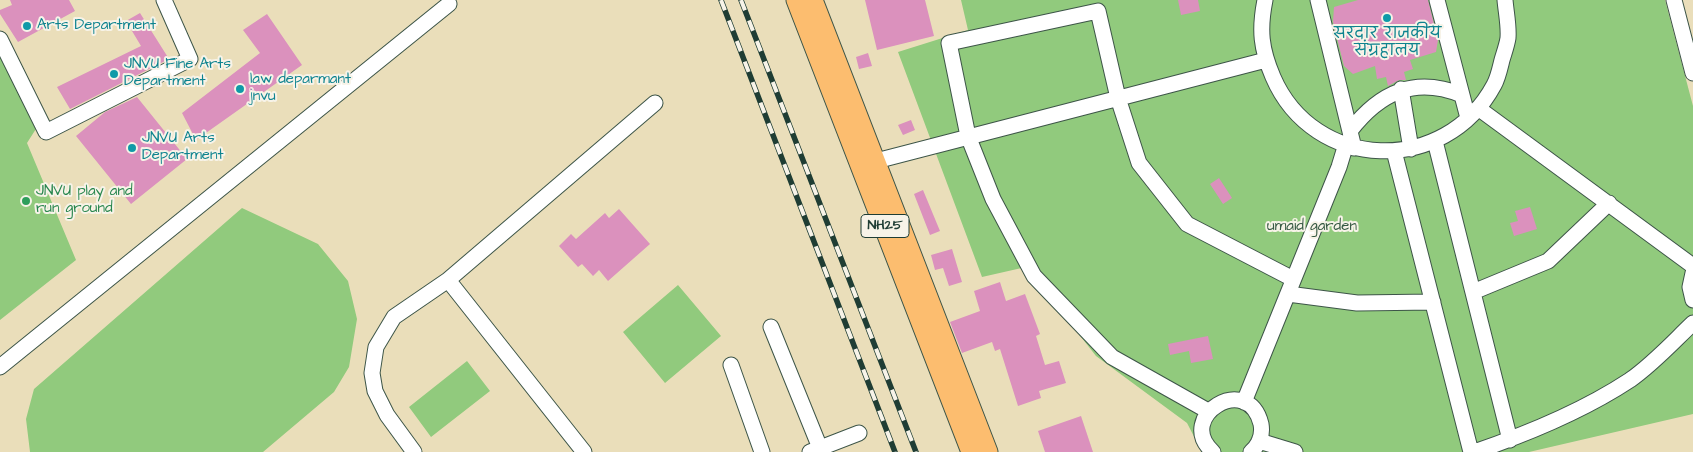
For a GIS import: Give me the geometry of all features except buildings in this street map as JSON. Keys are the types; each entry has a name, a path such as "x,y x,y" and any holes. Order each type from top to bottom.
{"main road":[{"name":"NH25","path":"796,0 971,452"},
{"name":"NH25","path":"813,0 988,452"}],"street":[{"path":"0,39 46,132 190,59 164,0"},
{"path":"1265,0 1260,21 1266,60 1282,97 1297,116 1320,134 1350,141 1378,152 1411,149 1435,141 1455,130 1473,113 1495,84 1508,38 1510,1"},
{"path":"1318,0 1350,141"},
{"path":"1437,0 1462,95 1473,113 1609,202 1693,266"},
{"path":"1674,0 1690,51 1693,73"},
{"path":"0,367 449,4"},
{"path":"1208,411 1112,357 1034,276 993,200 968,136 949,43 1098,11 1118,98 1139,163 1187,224 1293,278"},
{"path":"876,161 1266,60"},
{"path":"1244,402 1350,141 1375,106 1401,89 1428,86 1443,87 1462,95"},
{"path":"1401,89 1411,149"},
{"path":"414,452 387,415 375,391 372,373 376,347 394,318 448,280 655,103"},
{"path":"1435,141 1510,440"},
{"path":"1394,151 1472,452 1510,440 1577,410 1631,379 1693,324"},
{"path":"1473,292 1548,261 1609,202"},
{"path":"1693,273 1690,287 1693,300"},
{"path":"448,280 584,452"},
{"path":"1288,294 1357,303 1433,302"},
{"path":"771,327 815,450 860,432"},
{"path":"731,365 762,452"},
{"path":"1213,452 1206,444 1202,432 1203,422 1208,411 1225,400 1244,402 1259,417 1262,428 1255,447 1295,452"}],"green space":[{"name":"umaid garden","path":"961,0 1665,0 1693,106 1693,414 1529,452 1202,452 1187,423 1096,356 1026,267 982,277 898,52 968,30"},
{"name":"JNVU play and run ground","path":"0,39 41,121 27,143 76,260 0,320"},
{"path":"242,208 318,244 348,281 357,319 349,367 334,392 263,452 30,452 26,419 34,389"},
{"path":"678,285 721,336 665,383 623,332"},
{"path":"467,361 490,391 431,437 409,407"}],"railway":[{"path":"721,0 895,452"},
{"path":"741,0 916,452"}],"place":[{"name":"सरदार राजकीय संग्रहालय","path":"1387,18"},
{"name":"Arts Department","path":"27,26"},
{"name":"JNVU Fine Arts Department","path":"114,74"},
{"name":"law deparmant jnvu","path":"240,89"},
{"name":"JNVU Arts Department","path":"132,148"},
{"name":"JNVU play and run ground","path":"26,201"}]}
